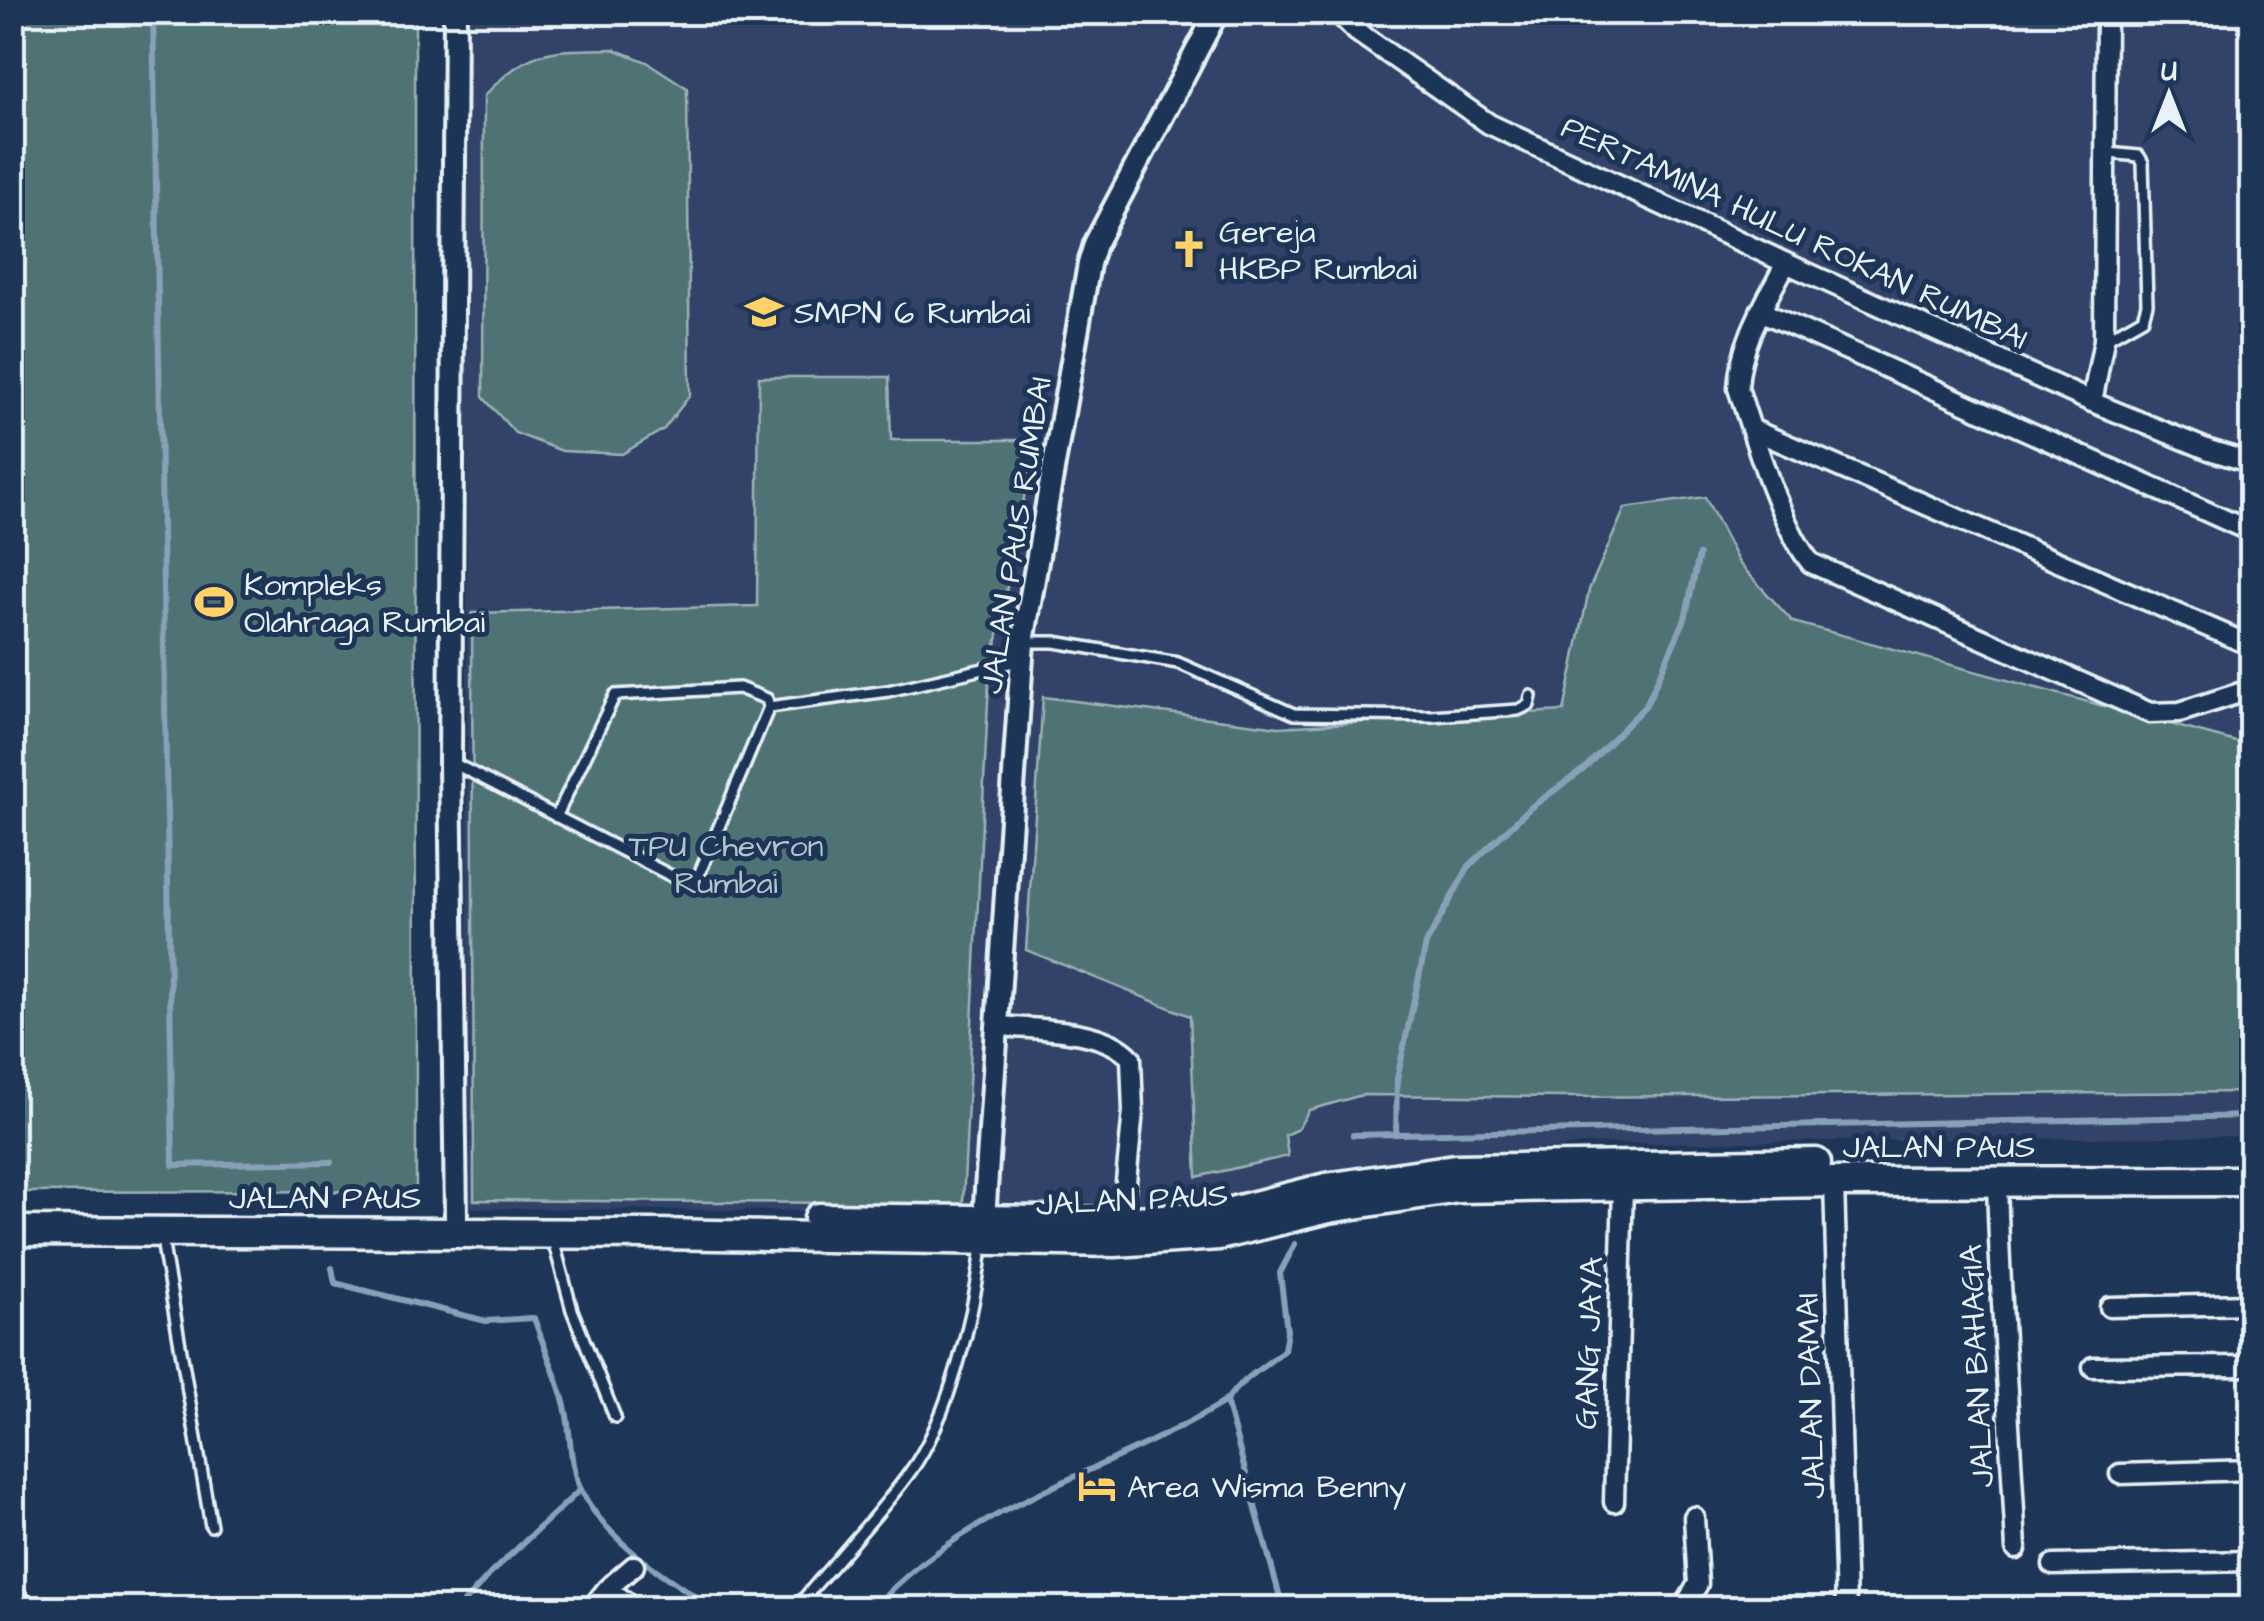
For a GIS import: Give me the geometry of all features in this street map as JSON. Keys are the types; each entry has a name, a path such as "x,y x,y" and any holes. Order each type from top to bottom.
{"main road":[{"name":"JALAN PAUS","path":"12,1231 345,1234 456,1225 551,1234 984,1229 1220,1214 1326,1188 1455,1168 1834,1162 2252,1162"},
{"name":"JALAN PAUS","path":"12,1217 984,1229 1115,1242 1219,1235 1311,1212 1458,1188 2252,1180"}],"street":[{"path":"455,12 450,762 456,1225"},
{"name":"JALAN PAUS RUMBAI","path":"984,1229 1022,651 1095,244 1217,12"},
{"name":"PERTAMINA HULU ROKAN RUMBAI","path":"1337,12 1356,31 1489,124 2092,402 2252,464"},
{"path":"2092,402 2104,340 2106,12"},
{"path":"1786,264 1760,312 1739,366 1738,388 1800,550 1811,564 2150,713 2180,712 2252,689"},
{"path":"1760,312 2252,532"},
{"path":"1751,429 2252,646"},
{"path":"998,1026 1056,1030 1104,1041 1131,1058 1133,1111 1122,1222"},
{"name":"JALAN BAHAGIA","path":"1998,1180 2000,1310 2007,1366 2016,1549"},
{"name":"JALAN DAMAI","path":"1834,1182 1846,1608"},
{"name":"GANG JAYA","path":"1614,1502 1623,1186"},
{"path":"2110,1307 2252,1304"},
{"path":"2093,1367 2252,1366"},
{"path":"2120,1474 2252,1470"},
{"path":"1687,1608 1698,1584 1694,1517"},
{"path":"2053,1565 2252,1561"},
{"path":"592,1608 634,1566"},
{"path":"607,1589 634,1608"},
{"path":"12,1591 25,1608"}],"lane":[{"path":"2104,340 2143,318 2147,304 2143,163 2138,156 2108,153"},
{"path":"769,707 888,691 1056,642 1178,663 1283,710 1308,716 1430,716 1518,710 1530,705 1532,696"},
{"path":"450,762 685,883 692,884 769,707 767,699 739,688 615,695 556,816"},
{"path":"796,1608 911,1471 927,1444 968,1329 984,1229"},
{"path":"161,1231 211,1526"},
{"path":"551,1234 572,1310 615,1417"}],"shaded area":[{"path":"467,13 2251,13 2251,1136 1585,1144 1406,1169 1222,1215 470,1208"}],"green space":[{"name":"Kompleks Olahraga Rumbai","path":"12,13 415,13 416,1191 13,1192"},
{"path":"614,49 647,62 687,88 690,395 664,429 622,454 562,451 515,433 483,397 484,96 515,68 542,54"},
{"name":"TPU Chevron Rumbai","path":"759,377 889,377 891,440 1035,440 989,682 963,1204 474,1200 472,613 757,606"},
{"path":"1705,497 1739,563 1793,622 2251,746 2251,1092 1362,1095 1309,1110 1298,1129 1285,1135 1288,1156 1197,1177 1190,1016 1026,950 1043,697 1279,727 1564,711 1589,590 1625,508"}],"waterway":[{"path":"153,12 173,1165 331,1162"},
{"path":"1396,1134 1397,1079 1426,944 1469,866 1530,808 1584,769 1646,705 1685,619 1699,555"},
{"path":"1353,1135 2252,1116"},
{"path":"874,1608 911,1572 995,1516 1177,1429 1224,1402 1239,1385 1284,1350 1287,1331 1280,1273 1295,1244"},
{"path":"332,1268 335,1283 486,1321 534,1318 565,1406 577,1480 592,1509 639,1557 713,1608"},
{"path":"1226,1401 1283,1608"},
{"path":"459,1608 581,1489"}],"place":[{"name":"Gereja HKBP Rumbai","path":"1189,249"},
{"name":"SMPN 6 Rumbai","path":"764,312"},
{"name":"Kompleks Olahraga Rumbai","path":"214,602"},
{"name":"Area Wisma Benny","path":"1097,1486"}]}
